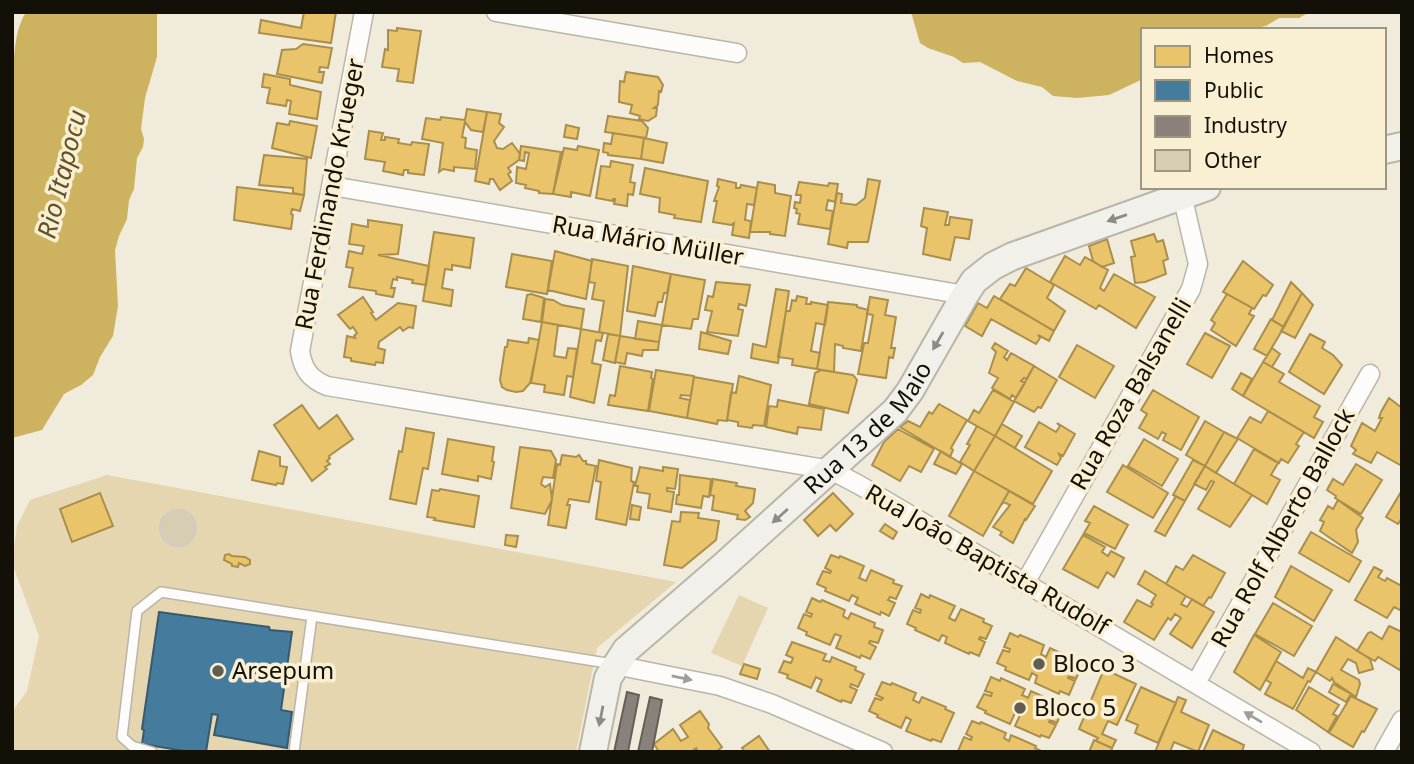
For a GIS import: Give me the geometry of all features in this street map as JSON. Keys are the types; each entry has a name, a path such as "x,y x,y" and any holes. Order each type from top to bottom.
{"main road":[{"name":"Rua 13 de Maio","path":"593,752 608,678 626,650 831,470 903,402 965,295 982,274 1003,260 1194,191"}],"street":[{"name":"Rua Ferdinando Krueger","path":"308,374 302,364 300,351 364,12"},
{"path":"496,12 564,18 737,53"},
{"name":"Rua Mário Müller","path":"332,186 965,295"},
{"name":"Rua Roza Balsanelli","path":"1025,583 1191,289 1199,264 1194,191"},
{"name":"Rua Rolf Alberto Ballock","path":"1196,683 1370,373"},
{"name":"Rua João Baptista Rudolf","path":"308,374 316,382 327,386 831,470 1311,752"},
{"path":"615,665 720,686 772,704 883,752"},
{"path":"1384,752 1402,720"}],"lane":[{"path":"152,752 132,746 122,737 137,611 161,592 615,665"},
{"path":"294,752 312,616"}],"shaded area":[{"name":"Arsepum","path":"107,475 676,582 597,648 576,752 12,752 12,712 27,691 39,636 12,563 17,526 30,500"},
{"path":"739,595 768,608 742,666 711,653"}],"water":[{"name":"Rio Itapocu","path":"26,12 157,12 157,57 145,98 141,129 144,139 137,158 134,189 129,200 127,219 115,250 118,306 113,336 93,375 64,394 42,430 12,438 12,82 17,37"},
{"path":"911,12 1329,12 1306,14 1299,18 1279,18 1266,26 1255,28 1141,28 1141,80 1109,95 1077,98 1053,96 1042,87 1017,81 980,62 963,63 920,43"}],"building: Homes":[{"path":"304,12 336,12 331,43 259,33 261,20 301,28"},
{"path":"397,28 421,31 413,83 397,81 399,69 382,67 385,49 388,50 388,30 397,31"},
{"path":"303,44 332,48 328,68 320,67 319,72 324,72 322,83 277,74 282,50 296,49"},
{"path":"626,72 658,77 663,85 661,92 659,91 658,105 654,108 657,108 656,116 648,121 630,113 632,105 619,102 620,81 624,82"},
{"path":"264,74 290,79 290,85 321,92 317,119 289,114 291,101 287,100 286,106 267,103 270,88 262,87"},
{"path":"467,109 487,112 483,132 471,130 465,122 462,137 466,138 465,148 477,150 475,169 454,167 454,171 443,169 439,172 443,143 422,139 426,118 465,120"},
{"path":"487,112 501,114 499,123 504,127 494,141 497,148 503,149 512,143 520,154 519,160 508,168 512,181 500,190 493,179 490,179 489,184 475,181"},
{"path":"608,116 642,121 648,128 646,138 605,132"},
{"path":"290,121 317,126 311,158 272,148 277,123 289,125"},
{"path":"566,125 579,128 577,139 564,137"},
{"path":"369,131 383,133 381,140 385,140 385,137 399,139 398,143 429,144 424,175 408,173 408,170 404,170 403,175 383,171 385,162 365,159"},
{"path":"613,133 644,138 641,159 603,152 604,143 611,144"},
{"path":"644,138 667,143 663,163 641,159"},
{"path":"521,146 561,152 553,194 539,193 525,188 526,185 516,183 517,167 526,169 529,153 525,152 524,161 519,160"},
{"path":"578,146 599,150 590,196 571,192 571,197 553,194 564,148 577,150"},
{"path":"264,155 307,159 304,195 293,193 293,188 259,185"},
{"path":"611,161 633,165 630,182 635,183 633,195 628,194 627,206 614,204 615,199 613,201 596,198 601,166 610,167"},
{"path":"645,168 708,181 701,222 674,218 675,215 659,212 660,198 640,194"},
{"path":"718,179 736,183 736,188 741,185 757,188 754,205 747,204 745,220 751,221 749,238 732,235 734,223 731,225 713,222"},
{"path":"868,179 880,181 868,242 848,242 847,248 828,244 837,193 842,194 841,203 856,205 865,198"},
{"path":"758,182 775,185 775,193 791,196 785,236 770,232 750,232"},
{"path":"799,182 828,186 829,183 838,184 835,202 828,200 826,210 833,211 830,229 798,224 800,214 796,213 797,209 794,208 795,202 800,203 801,195 796,195"},
{"path":"237,187 304,195 300,211 292,209 291,229 234,220"},
{"path":"924,208 948,212 945,225 949,225 950,217 972,220 969,239 955,237 950,260 923,254 927,228 921,226"},
{"path":"368,220 402,225 398,254 378,255 429,266 426,285 397,277 397,280 393,279 391,288 395,288 393,297 349,287 353,268 346,267 349,251 362,254 364,246 349,244 352,224 368,227"},
{"path":"434,232 474,238 470,268 452,265 452,270 445,269 442,288 453,290 451,306 423,301"},
{"path":"1154,234 1157,242 1163,240 1168,259 1163,261 1166,274 1135,283 1131,257 1135,256 1131,241"},
{"path":"1107,239 1114,263 1102,267 1093,261 1089,246"},
{"path":"555,251 592,261 586,299 548,290"},
{"path":"512,254 552,261 547,294 506,287"},
{"path":"1065,256 1080,265 1085,257 1108,270 1100,288 1104,291 1114,274 1155,297 1136,328 1099,305 1096,309 1050,282"},
{"path":"592,259 628,266 620,336 599,332 604,301 592,299 595,283 589,282"},
{"path":"1243,261 1273,285 1254,309 1223,292"},
{"path":"633,266 671,274 667,293 664,293 662,302 658,302 655,316 627,311"},
{"path":"1026,268 1054,285 1047,298 1065,311 1054,331 1000,299 1010,284 1015,286"},
{"path":"671,274 705,280 698,319 693,319 691,329 662,325"},
{"path":"716,282 750,285 746,306 739,304 738,309 743,310 738,336 707,332 712,311 705,310 708,296 713,297"},
{"path":"1291,282 1302,293 1284,327 1272,320"},
{"path":"776,289 789,291 778,363 751,358 753,344 766,347"},
{"path":"1302,293 1313,305 1295,338 1281,331"},
{"path":"1227,294 1252,308 1249,314 1254,316 1236,346 1211,330 1215,323 1211,320"},
{"path":"527,295 544,298 541,322 523,319"},
{"path":"797,296 807,298 806,304 811,302 828,305 825,325 816,323 811,351 820,353 817,369 792,365 793,359 778,357 786,311 790,311 792,300 796,301"},
{"path":"994,296 1054,331 1049,341 1038,335 1040,338 1036,344 991,319 982,336 965,326 978,303 987,308"},
{"path":"363,297 376,320 398,303 416,306 413,328 409,327 403,331 400,327 379,342 378,348 385,350 383,363 376,362 375,365 351,361 351,358 344,357 347,336 355,338 357,333 338,315"},
{"path":"870,297 888,300 885,315 896,317 891,348 895,348 893,358 889,357 886,378 858,374 873,315 867,314"},
{"path":"545,299 584,309 581,329 542,322"},
{"path":"828,302 857,305 868,310 861,351 835,344 834,372 817,369"},
{"path":"1271,319 1284,327 1267,356 1254,349"},
{"path":"638,321 662,325 659,342 635,339"},
{"path":"542,322 558,325 554,356 566,358 568,348 577,349 573,377 567,376 564,395 544,392 545,385 531,383"},
{"path":"581,329 603,333 601,341 596,340 592,363 601,365 594,403 570,397"},
{"path":"701,332 731,341 728,354 699,349"},
{"path":"1205,333 1230,346 1212,378 1187,364"},
{"path":"608,334 620,336 615,363 603,360"},
{"path":"1310,334 1325,342 1322,348 1342,365 1324,394 1289,372"},
{"path":"620,336 659,342 658,350 643,350 642,356 627,353 625,364 615,362"},
{"path":"529,338 539,340 530,383 523,391 507,390 502,387 500,380 505,347 508,340 528,343"},
{"path":"995,343 1008,351 1004,357 1007,360 1011,353 1034,366 1027,379 1021,381 1025,383 1016,398 1012,395 1010,399 992,388 998,378 989,373 996,352 992,348"},
{"path":"1077,345 1114,366 1095,398 1059,377"},
{"path":"1272,348 1280,354 1272,367 1263,362"},
{"path":"1263,362 1284,374 1279,382 1320,406 1314,417 1323,422 1314,438 1243,396"},
{"path":"620,366 652,372 648,411 608,405 610,395 615,396"},
{"path":"1034,366 1057,380 1041,408 1038,407 1034,412 1014,401"},
{"path":"656,370 694,376 691,396 681,395 680,398 690,400 687,418 649,411"},
{"path":"821,370 853,375 857,380 848,413 809,404 815,373"},
{"path":"1241,373 1252,379 1243,396 1232,389"},
{"path":"739,376 771,385 764,426 738,426 738,422 727,420 731,392 736,393"},
{"path":"694,377 733,384 727,421 718,420 717,424 687,418"},
{"path":"993,390 1014,402 995,436 968,421 974,410 979,413"},
{"path":"1153,390 1199,417 1181,450 1163,440 1166,434 1162,432 1158,439 1139,428 1147,414 1141,410"},
{"path":"1389,398 1402,408 1402,466 1377,452 1371,463 1353,454 1356,450 1351,446 1362,423 1375,431"},
{"path":"778,400 824,409 821,430 798,427 797,434 766,427 769,406 777,407"},
{"path":"939,404 967,420 951,448 953,450 950,457 900,427 908,421 920,427 929,412 932,414"},
{"path":"302,405 319,429 337,415 353,439 329,456 327,461 330,464 325,467 327,469 312,481 274,425"},
{"path":"1268,411 1304,432 1288,463 1281,459 1279,463 1237,438 1250,417 1261,423"},
{"path":"1205,421 1224,432 1205,466 1186,455"},
{"path":"1039,422 1056,432 1060,426 1057,423 1075,434 1063,456 1059,454 1061,458 1057,465 1025,447"},
{"path":"1002,424 1022,436 1015,448 995,436"},
{"path":"977,426 995,436 974,471 960,462"},
{"path":"406,428 434,433 428,469 423,468 416,504 390,499"},
{"path":"898,429 934,449 921,472 909,466 900,481 872,465 884,442"},
{"path":"1224,432 1238,439 1216,473 1205,466"},
{"path":"995,436 1052,471 1033,504 974,471"},
{"path":"448,439 494,447 491,479 478,476 478,481 442,474"},
{"path":"1144,439 1178,459 1162,486 1128,466"},
{"path":"520,447 551,451 556,460 553,478 543,477 541,484 545,487 550,484 552,500 545,514 511,508"},
{"path":"1254,449 1278,463 1271,475 1280,480 1267,504 1234,484"},
{"path":"259,451 280,457 280,466 287,467 283,484 252,480"},
{"path":"941,451 962,464 956,474 934,464"},
{"path":"562,455 579,455 586,464 596,466 589,502 569,499 566,528 548,525 557,464 560,465"},
{"path":"599,460 632,468 631,481 634,482 626,525 596,519 601,482 596,481"},
{"path":"1193,460 1205,466 1185,501 1173,495"},
{"path":"1356,464 1382,480 1361,514 1327,490 1333,479 1343,485"},
{"path":"1123,465 1168,493 1153,518 1107,492"},
{"path":"1205,466 1252,495 1230,527 1198,509 1214,482 1211,481 1206,490 1194,484"},
{"path":"640,467 663,471 663,467 678,469 675,489 667,488 667,491 674,492 671,512 648,508 650,494 637,492 638,486 635,486"},
{"path":"974,471 1009,491 983,536 949,516"},
{"path":"680,475 711,479 709,497 703,496 701,508 676,504"},
{"path":"713,479 755,489 753,503 745,511 750,517 745,520 737,519 738,515 712,510 714,496 710,495"},
{"path":"432,490 479,496 474,527 427,517"},
{"path":"1009,491 1035,506 1013,543 993,527 1010,505 1004,502 1001,505"},
{"path":"1401,492 1402,518 1398,524 1386,517"},
{"path":"100,493 113,526 72,542 60,509"},
{"path":"833,493 853,514 836,531 830,525 818,536 804,520"},
{"path":"1176,496 1185,501 1165,536 1155,531"},
{"path":"1338,500 1363,518 1356,530 1358,542 1352,553 1320,531 1324,522 1320,520 1328,506 1333,509"},
{"path":"632,505 641,507 639,520 630,519"},
{"path":"1094,506 1128,525 1115,549 1084,533 1090,523 1085,521"},
{"path":"681,512 699,513 698,518 719,521 716,540 682,568 664,565 672,521 680,522"},
{"path":"885,524 897,532 893,539 880,531"},
{"path":"1311,532 1361,561 1349,582 1299,553"},
{"path":"506,535 518,536 516,547 505,545"},
{"path":"1083,535 1105,547 1102,552 1108,556 1111,551 1124,558 1114,577 1107,572 1098,588 1063,569"},
{"path":"225,555 245,557 250,560 250,564 245,566 239,563 238,567 232,566 224,560"},
{"path":"831,555 864,566 859,578 866,581 871,570 902,586 896,599 890,597 888,600 895,603 889,616 855,604 858,598 852,595 849,601 825,591 826,588 817,584 823,571 831,571 825,568"},
{"path":"1193,555 1225,573 1211,598 1209,597 1203,606 1166,584 1176,566 1183,570"},
{"path":"1291,566 1332,590 1314,621 1275,597"},
{"path":"1374,567 1382,571 1378,577 1385,581 1387,578 1402,586 1402,611 1394,607 1387,618 1355,600"},
{"path":"1145,571 1186,596 1181,604 1187,607 1192,599 1214,612 1192,648 1170,634 1181,618 1175,614 1171,620 1168,618 1154,640 1124,622 1137,600 1151,607 1153,604 1151,603 1156,595 1138,584"},
{"path":"921,594 955,606 949,618 955,621 961,609 984,619 983,622 992,626 986,639 979,639 985,642 979,656 945,643 947,637 942,635 939,641 907,624 913,610 920,613 921,610 915,608"},
{"path":"812,598 845,610 843,616 848,619 851,613 875,623 874,627 883,630 878,643 869,643 876,647 870,659 861,655 860,658 836,648 841,636 835,634 830,645 806,635 807,632 798,628 804,614 811,617 812,614 806,612"},
{"path":"1273,603 1312,626 1294,656 1255,634"},
{"path":"1389,626 1402,632 1400,670 1378,657 1375,661 1357,651 1368,633 1371,632 1382,639"},
{"name":"Bloco 3","path":"1010,633 1044,645 1041,654 1046,657 1050,648 1082,665 1076,679 1069,676 1068,678 1075,681 1069,695 1060,691 1059,694 1035,683 1037,676 1032,673 1029,680 1005,670 1006,667 997,663 1003,650 1009,652 1010,649 1004,647"},
{"path":"1254,635 1281,652 1260,690 1234,672"},
{"path":"1336,637 1370,659 1373,669 1359,673 1356,663 1348,659 1341,670 1359,680 1356,697 1332,678 1330,681 1316,672"},
{"path":"792,642 826,654 823,660 830,662 832,657 856,667 855,670 864,674 858,687 851,684 850,687 857,690 851,703 841,702 817,691 822,680 816,677 811,688 779,672 784,661 791,663 793,658 786,655"},
{"path":"1276,661 1303,678 1308,668 1316,672 1293,709 1265,694 1271,683 1266,680"},
{"path":"744,664 760,669 757,679 740,674"},
{"path":"1104,669 1136,684 1117,725 1108,721 1102,734 1116,740 1112,748 1079,729"},
{"name":"Bloco 5","path":"991,677 1000,681 1001,678 1025,689 1022,695 1028,698 1031,691 1055,702 1055,705 1063,709 1057,723 1050,720 1049,722 1056,725 1049,738 1015,726 1020,715 1015,713 1010,724 977,707 984,694 991,696 992,693 985,691"},
{"path":"882,682 892,683 916,693 913,700 919,703 922,697 954,713 941,742 906,731 911,720 906,717 901,728 869,711 875,698 883,698 876,695"},
{"path":"1333,684 1351,694 1346,702 1329,692"},
{"path":"1141,687 1176,703 1158,743 1135,733 1138,725 1126,720"},
{"path":"1309,687 1339,705 1333,714 1337,716 1328,732 1296,710"},
{"path":"1351,696 1377,709 1353,747 1329,733"},
{"path":"1178,697 1186,700 1181,712 1209,725 1198,752 1174,742 1170,752 1155,752"},
{"path":"700,711 722,747 716,752 698,752 696,748 691,752 659,752 654,744 673,729 681,741 688,737 680,725"},
{"path":"972,721 1006,733 1004,738 1009,741 1011,735 1043,752 958,751 964,737 971,740 972,737 966,734"},
{"path":"1213,730 1244,745 1242,752 1203,752"},
{"path":"759,736 770,752 745,752 742,748"},
{"path":"1094,740 1112,748 1111,752 1089,752"}],"building: Public":[{"name":"Arsepum","path":"159,612 292,632 281,710 292,712 287,748 214,735 218,715 212,714 206,752 142,744"}],"building: Industry":[{"path":"627,692 639,695 628,752 614,752"},
{"path":"650,697 662,700 652,752 638,752"}],"building: Other":[{"path":"178,510 191,515 196,528 191,541 178,546 165,541 160,528 165,515"}],"place":[{"name":"Bloco 3","path":"1039,664"},
{"name":"Arsepum","path":"218,671"},
{"name":"Bloco 5","path":"1020,708"}]}
